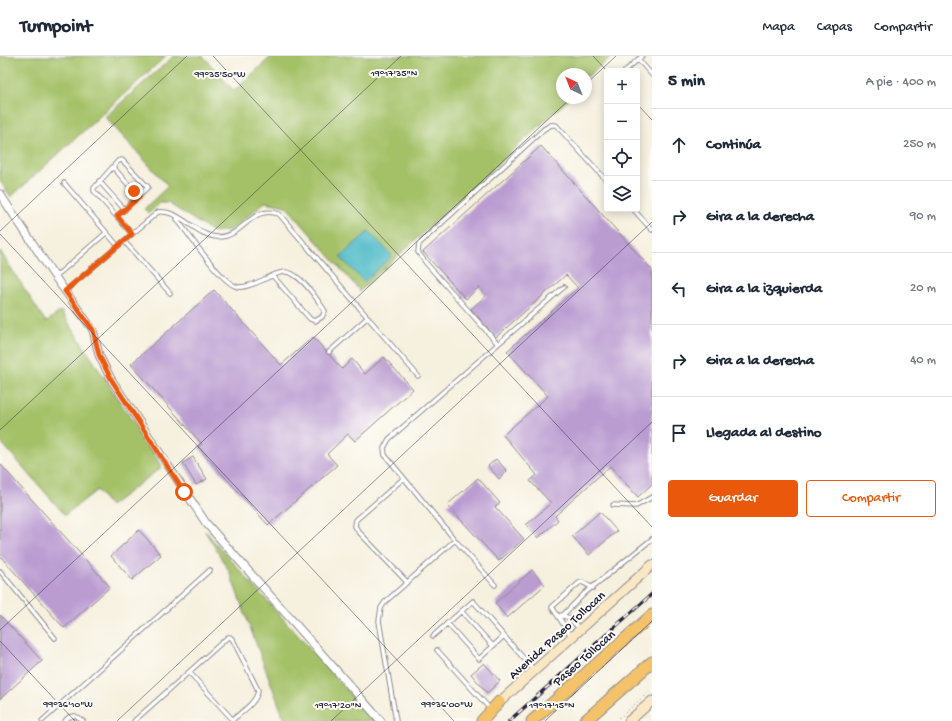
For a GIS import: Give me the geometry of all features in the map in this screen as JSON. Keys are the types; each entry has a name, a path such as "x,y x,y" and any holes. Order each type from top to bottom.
{"highway":[{"name":"Paseo Tollocan","path":"532,721 652,615"},
{"path":"585,721 652,662"},
{"path":"482,721 499,702"}],"main road":[{"name":"Avenida Paseo Tollocan","path":"477,721 652,565"},
{"path":"629,721 652,701"}],"street":[{"path":"0,194 55,277 93,330 99,355 111,379 198,513 212,531 381,721"}],"lane":[{"path":"628,68 642,56"},
{"path":"638,59 652,75"},
{"path":"498,344 426,263 418,252 419,244 544,129 551,125 556,125 604,178"},
{"path":"117,216 139,197 147,189 148,185 122,160 118,161 114,167 94,186 94,191 132,234"},
{"path":"114,167 139,197"},
{"path":"99,181 125,210"},
{"path":"64,183 118,246"},
{"path":"65,291 158,212 167,212 206,234 217,237 229,235 260,213 268,211 279,214 418,376"},
{"path":"636,212 652,230"},
{"path":"175,216 202,254 230,283 236,287 244,287 273,276 284,272 289,272 297,276 325,311 322,317 315,321 310,319 273,276"},
{"path":"55,277 106,233"},
{"path":"124,240 170,293"},
{"path":"495,585 384,455 384,448 389,439 564,287"},
{"path":"329,352 368,317"},
{"path":"404,478 356,520 355,526 358,531 407,582"},
{"path":"613,505 636,506 652,497"},
{"path":"560,616 652,539"},
{"path":"396,721 380,616 382,605 455,540"},
{"path":"42,721 210,570"},
{"path":"0,571 55,638"},
{"path":"572,637 560,616 552,607 579,583 582,582 593,588"},
{"path":"433,636 471,602 474,602 534,671"},
{"path":"461,611 492,646"},
{"path":"560,616 569,618 580,630"},
{"path":"447,623 479,658 504,636"},
{"path":"134,721 228,637 231,637 258,690 258,695 254,701 232,720 189,672"},
{"path":"437,650 491,710"},
{"path":"65,721 69,717 75,716 83,721"}],"path":[{"path":"616,721 652,689"}],"green space":[{"path":"0,56 166,56 11,197 0,181"},
{"path":"174,56 203,56 234,91 272,56 612,56 592,73 592,68 556,68 556,104 563,104 360,291 286,206 265,202 231,230 213,232 168,203 160,203 149,213 144,209 168,186 105,117"},
{"path":"0,251 46,322 61,311 162,467 110,506 97,490 65,515 0,441"},
{"path":"205,531 374,721 285,721 229,571"}],"water":[{"path":"369,231 392,256 364,282 340,257"}],"building":[{"path":"541,146 652,270 652,484 638,497 610,466 555,516 558,520 538,538 526,525 551,503 530,481 537,475 503,435 548,396 507,351 578,288 566,275 496,337 471,309 486,296 479,287 466,299 423,252"},
{"path":"214,290 281,365 313,337 342,369 352,359 365,374 384,357 413,389 355,441 348,434 327,454 337,465 268,525 198,447 202,444 131,364"},
{"path":"193,457 207,479 196,485 183,463"},
{"path":"496,459 507,471 499,479 488,466"},
{"path":"0,464 110,587 64,628 0,556"},
{"path":"478,478 500,503 495,507 524,539 499,561 447,505"},
{"path":"600,512 617,531 589,555 572,536"},
{"path":"139,530 161,555 132,580 111,556"},
{"path":"532,570 545,585 507,618 495,603"},
{"path":"0,615 42,661 0,699"},
{"path":"484,663 500,681 487,693 471,674"}],"railway":[{"path":"509,721 652,594"}],"route":[{"path":"134,191 139,197 117,216 132,234 65,291 93,330 99,355 111,379 184,492"}]}
